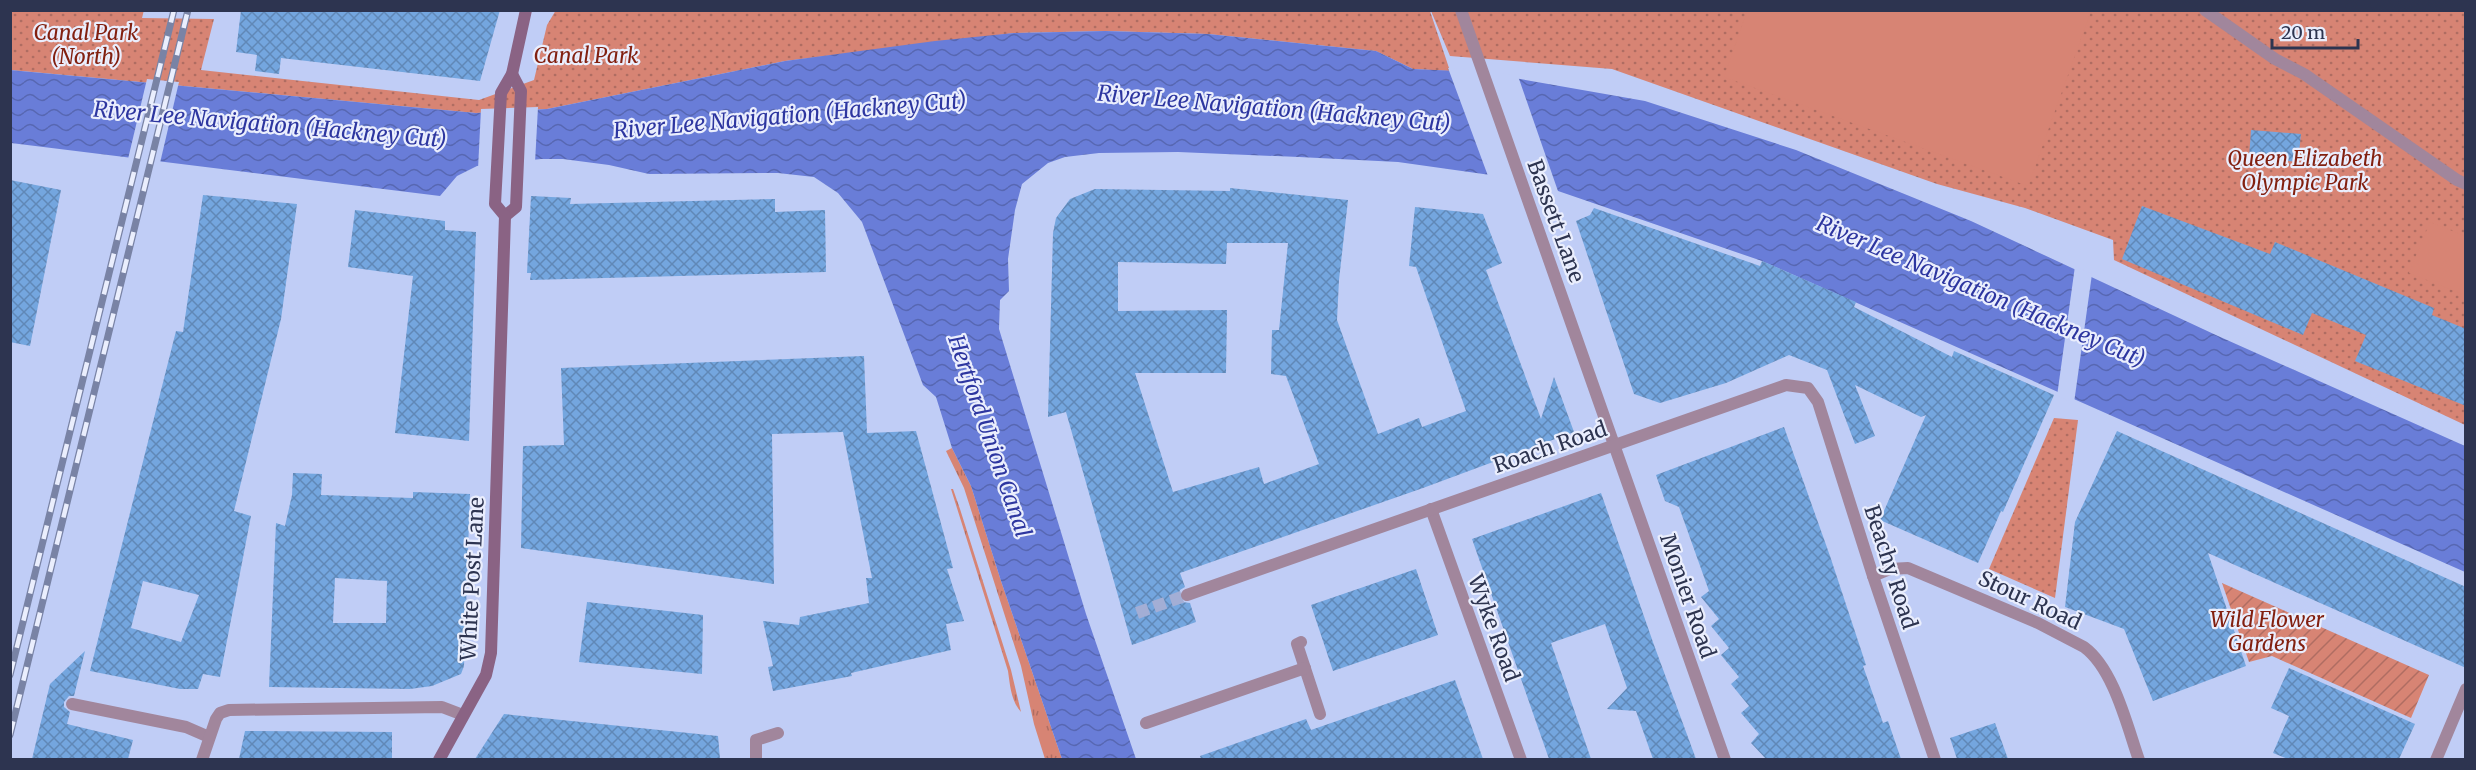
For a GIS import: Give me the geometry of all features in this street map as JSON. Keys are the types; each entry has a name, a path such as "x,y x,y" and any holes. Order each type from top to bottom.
{"street":[{"name":"White Post Lane","path":"439,759 486,675 490,653 505,216 495,204 496,169 501,93 512,74 526,10"},
{"name":"Bassett Lane","path":"1461,10 1615,445"},
{"path":"2205,10 2275,59 2304,74 2466,184"},
{"name":"White Post Lane","path":"505,216 516,207 518,169 521,91 512,74"},
{"name":"Roach Road","path":"1187,595 1786,385 1808,388"},
{"name":"Beachy Road","path":"1808,388 1818,402 1873,576 1935,759"},
{"name":"Monier Road","path":"1615,445 1725,759"},
{"name":"Wyke Road","path":"1431,509 1521,759"},
{"name":"Stour Road","path":"1873,576 1890,570 1908,568 2038,622 2089,651 2109,677 2139,759"},
{"path":"1301,642 1297,644 1320,714"},
{"path":"1146,723 1305,668"},
{"path":"2436,759 2466,689"},
{"path":"72,704 186,727 209,737"},
{"path":"202,759 220,713 229,710 442,707 464,715"},
{"path":"756,759 756,740 778,733"}],"green space":[{"name":"Canal Park","path":"144,10 142,18 214,19 201,70 479,100 534,80 547,25 556,10 1430,11 1450,71 1413,69 1376,51 1208,34 1106,31 1015,33 785,61 547,109 476,113 11,70 10,11"},
{"name":"Queen Elizabeth Olympic Park","path":"1431,11 2465,11 2465,425 2114,260 2113,240 2025,208 1937,184 1612,69 1450,56"},
{"path":"1747,11 2091,11 2028,186 1724,77"},
{"path":"2430,222 2465,236 2465,295 2409,273"},
{"path":"2054,418 2078,420 2055,598 1989,569"},
{"path":"952,448 971,486 1062,759 1045,759 1034,724 1021,666 964,488 946,451"},
{"path":"951,489 953,489 960,509 1011,670 1021,712 1013,698 1008,671"},
{"name":"Wild Flower Gardens","path":"2222,583 2429,675 2411,718 2272,656 2249,662"}],"water":[{"path":"1105,31 1208,34 1376,51 1413,69 1480,72 1645,101 1796,150 1971,221 2218,336 2465,446 2465,572 1762,261 1526,180 1398,162 1299,157 1178,152 1099,153 1065,157 1048,163 1022,184 1015,210 1008,259 1009,291 1000,300 999,329 1086,614 1136,759 1062,759 971,486 952,448 936,397 923,385 862,222 838,193 814,177 778,173 649,174 609,165 563,159 541,159 477,166 457,176 440,196 11,143 10,70 476,113 547,109 785,61 935,41 1014,33"}],"pier":[{"path":"1448,68 1481,69 1518,76 1559,194 1525,183 1488,176"},
{"path":"147,79 179,82 160,163 128,159"},
{"path":"538,107 535,163 478,169 481,109"},
{"path":"2075,266 2092,274 2074,403 2057,396"}],"building":[{"path":"241,10 500,10 480,81 281,58 279,74 255,71 257,55 236,52"},
{"path":"2251,130 2301,134 2298,162 2249,157"},
{"path":"10,180 61,190 30,346 10,342"},
{"path":"1230,188 1348,200 1337,320 1378,434 1419,418 1422,427 1466,411 1416,267 1409,266 1415,207 1483,214 1502,263 1486,270 1541,419 1554,377 1574,432 1423,488 1180,573 1185,587 1180,590 1179,597 1182,602 1190,603 1196,622 1132,645 1066,412 1048,417 1053,233 1056,218 1070,199 1095,189 1230,191","holes":["1227,243 1288,243 1279,330 1272,330 1271,374 1286,376 1319,464 1264,484 1259,467 1173,492 1135,373 1226,373 1227,310 1118,311 1118,262 1226,264"]},
{"path":"203,195 297,204 281,319 234,511 251,516 220,677 203,674 198,689 180,689 90,671 176,331 183,332","holes":["143,581 199,595 181,642 131,628"]},
{"path":"531,196 571,198 570,204 775,199 775,212 825,210 826,272 530,280 531,273 527,273"},
{"path":"2142,206 2270,254 2275,242 2434,308 2432,315 2466,329 2466,406 2355,361 2366,335 2312,313 2303,335 2122,259"},
{"path":"1594,208 1760,266 1762,261 1856,302 1854,307 1952,357 1954,351 2054,395 1978,563 1880,520 1926,415 1921,417 1855,385 1875,436 1855,444 1827,370 1789,355 1726,383 1660,403 1634,394 1576,221 1590,215"},
{"path":"355,210 445,221 445,230 476,232 469,441 395,433 413,276 348,267"},
{"path":"864,356 867,433 916,431 953,568 947,569 964,621 946,624 951,650 851,673 852,676 773,691 768,667 773,666 763,621 799,625 800,617 869,603 866,578 872,578 843,432 772,434 774,584 521,548 523,446 564,445 561,368"},
{"path":"1784,427 1830,556 1866,665 1863,666 1883,723 1888,721 1901,759 1766,759 1751,743 1759,734 1741,713 1749,706 1731,684 1739,677 1721,655 1729,648 1711,626 1719,619 1701,597 1709,591 1679,507 1665,501 1656,475"},
{"path":"2117,431 2466,587 2466,668 2208,553 2246,666 2153,701 2124,629 2065,607 2075,522"},
{"path":"293,473 322,474 321,495 413,498 413,492 470,494 464,666 461,674 432,686 410,689 269,687 276,523 285,526 292,495","holes":["335,578 387,581 386,623 333,623"]},
{"path":"1601,493 1696,759 1653,759 1636,711 1607,709 1627,688 1605,624 1551,643 1591,759 1549,759 1472,539"},
{"path":"1416,569 1438,635 1333,671 1311,605"},
{"path":"587,602 703,615 702,674 579,662"},
{"path":"85,651 74,696 69,696 64,702 64,707 70,712 67,724 133,740 128,759 32,759 50,684"},
{"path":"2289,668 2415,724 2399,759 2288,759 2273,753 2289,716 2271,708"},
{"path":"1455,680 1483,759 1201,759 1200,756 1306,719 1311,730"},
{"path":"504,714 718,736 720,759 475,759"},
{"path":"1995,723 2008,759 1957,759 1950,738"},
{"path":"245,731 392,732 392,759 239,759"}],"tunnel":[{"path":"1137,613 1187,595"}],"railway":[{"path":"10,675 174,10"},
{"path":"10,735 188,10"}],"park label":[{"name":"Canal Park (North)","path":"86,44"}],"water label":[{"name":"River Lee Navigation (Hackney Cut)","path":"1274,108"},
{"name":"River Lee Navigation (Hackney Cut)","path":"790,115"},
{"name":"River Lee Navigation (Hackney Cut)","path":"270,124"},
{"name":"River Lee Navigation (Hackney Cut)","path":"1981,291"},
{"name":"Hertford Union Canal","path":"990,436"}]}
